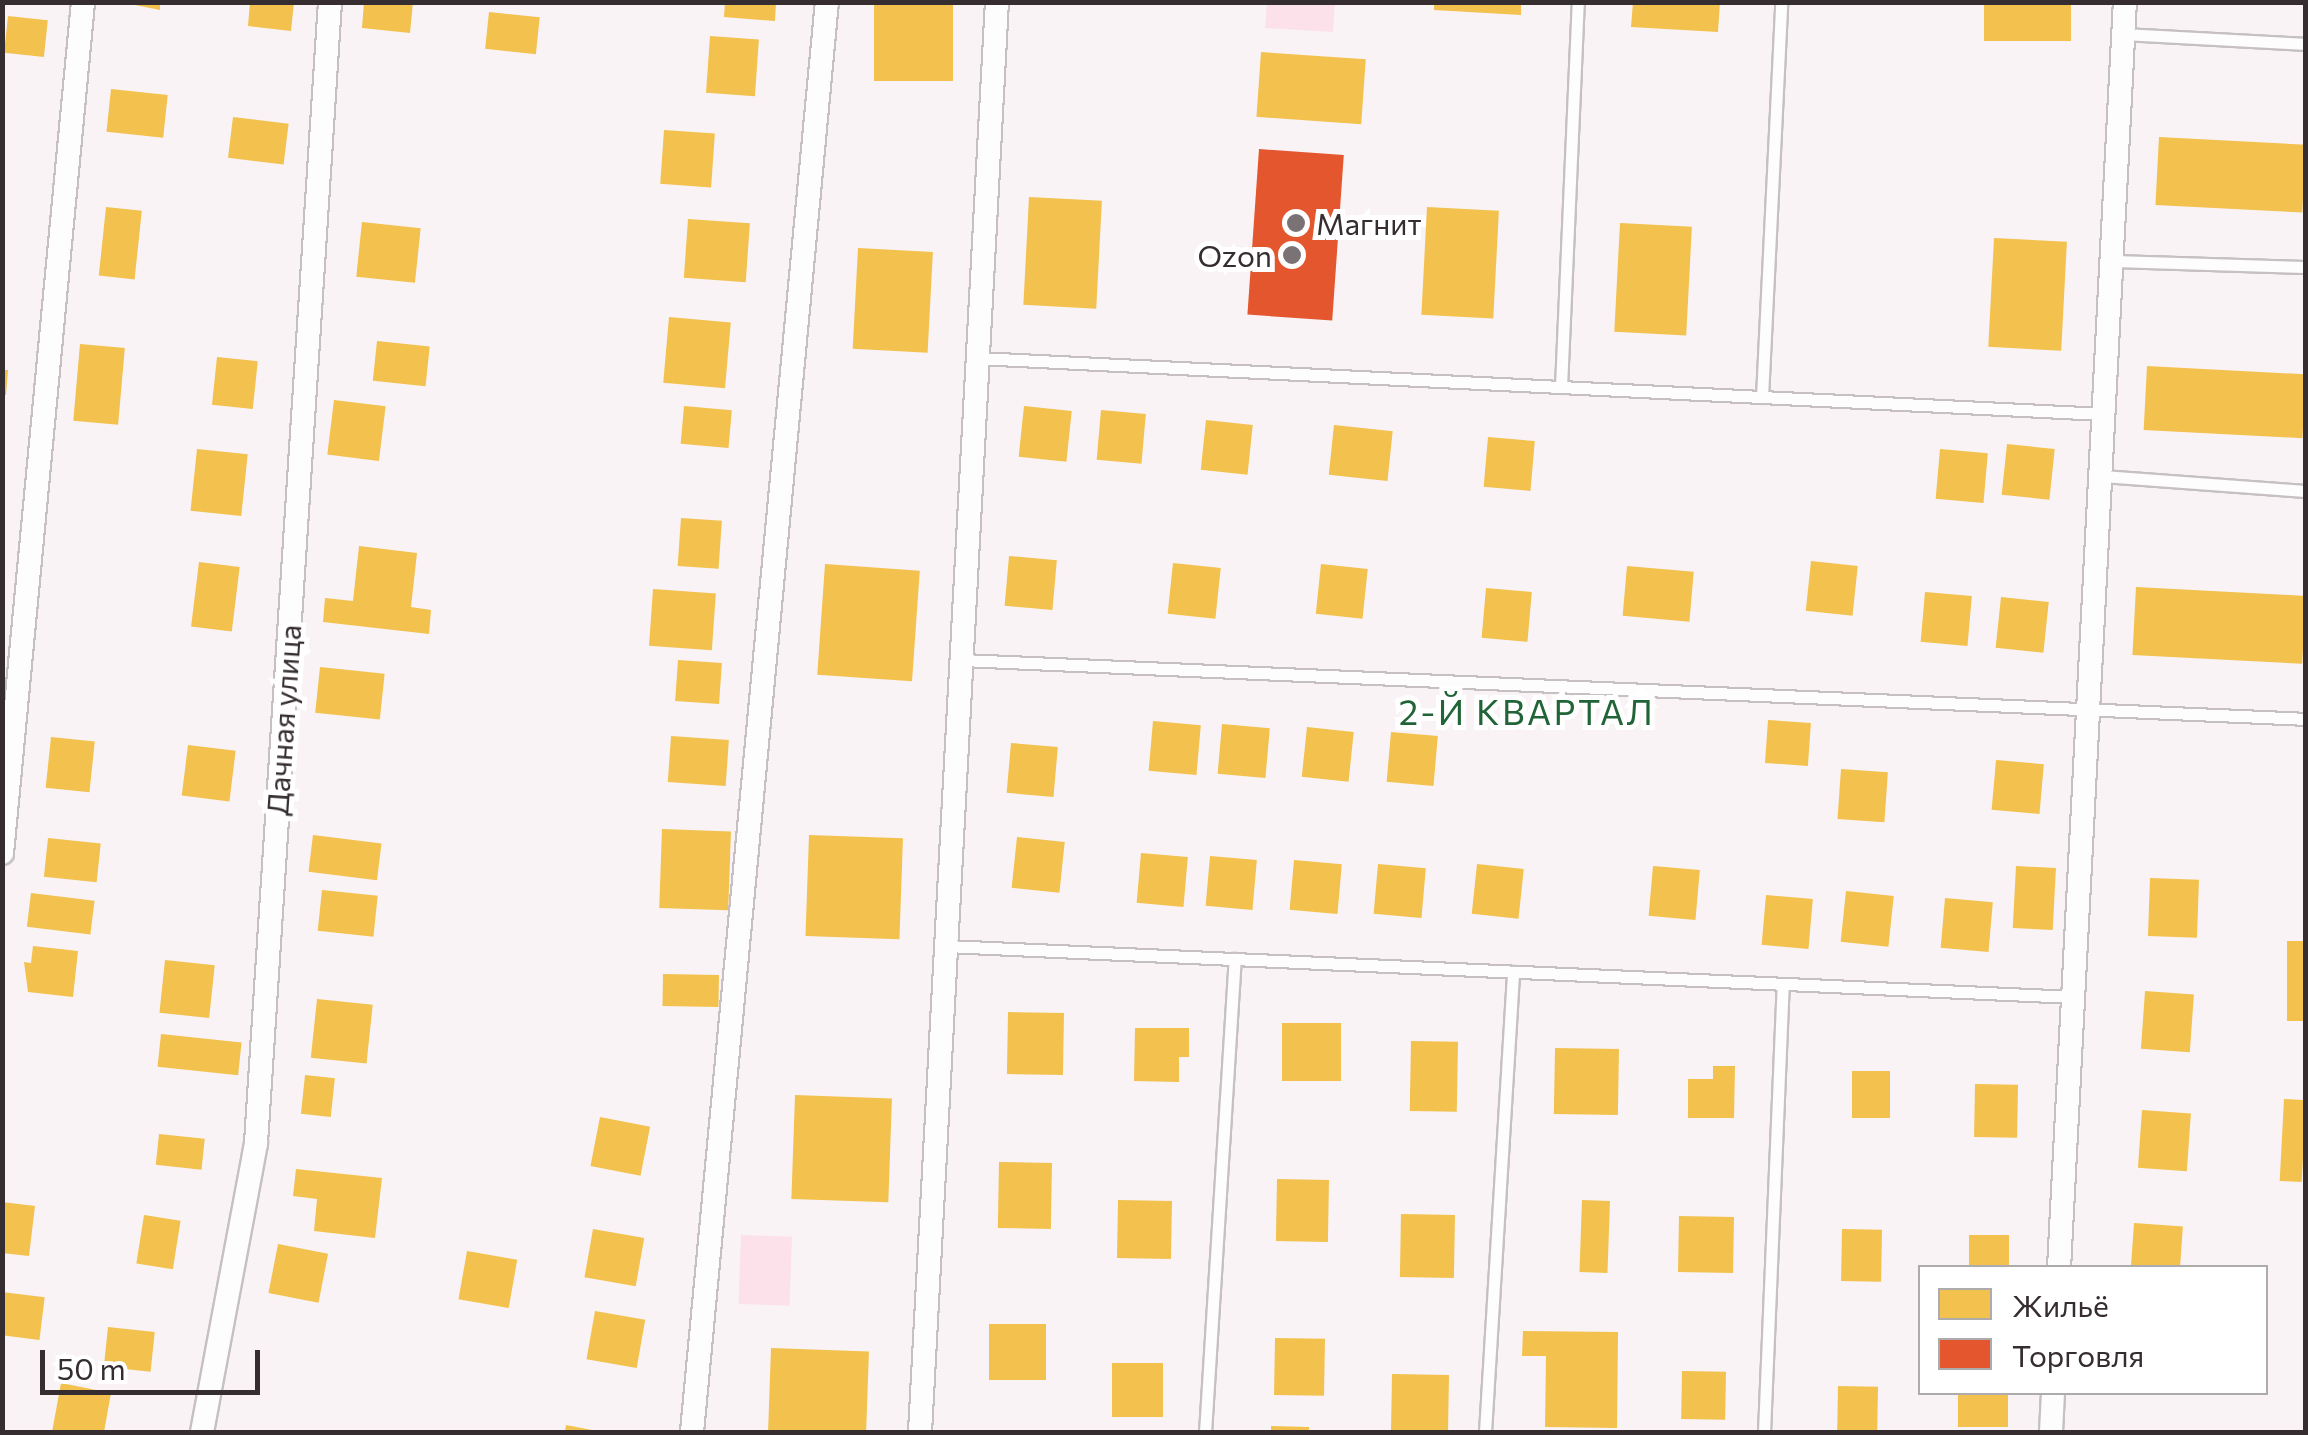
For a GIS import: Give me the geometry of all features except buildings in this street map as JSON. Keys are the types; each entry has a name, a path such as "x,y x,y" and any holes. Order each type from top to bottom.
{"street":[{"path":"2,853 83,2"},
{"name":"Дачная улица","path":"202,1432 256,1143 330,2"},
{"path":"692,1432 827,2"},
{"path":"920,1432 997,2"},
{"path":"2060,1265 2126,2"},
{"path":"2051,1432 2053,1395"}],"lane":[{"path":"1561,387 1578,2"},
{"path":"1762,397 1781,2"},
{"path":"2124,34 2306,44"},
{"path":"2112,261 2306,268"},
{"path":"978,358 2104,414"},
{"path":"2100,476 2306,491"},
{"path":"962,660 2306,718"},
{"path":"946,946 2074,997"},
{"path":"1205,1432 1236,959"},
{"path":"1486,1432 1513,972"},
{"path":"1764,1432 1783,984"}],"shaded area":[{"path":"1267,3 1335,3 1333,32 1265,28"},
{"path":"741,1235 792,1237 790,1306 739,1304"}],"place":[{"name":"Магнит","path":"1296,223"},
{"name":"Ozon","path":"1292,255"}],"district":[{"name":"2-Й КВАРТАЛ","path":"1527,711"}]}
